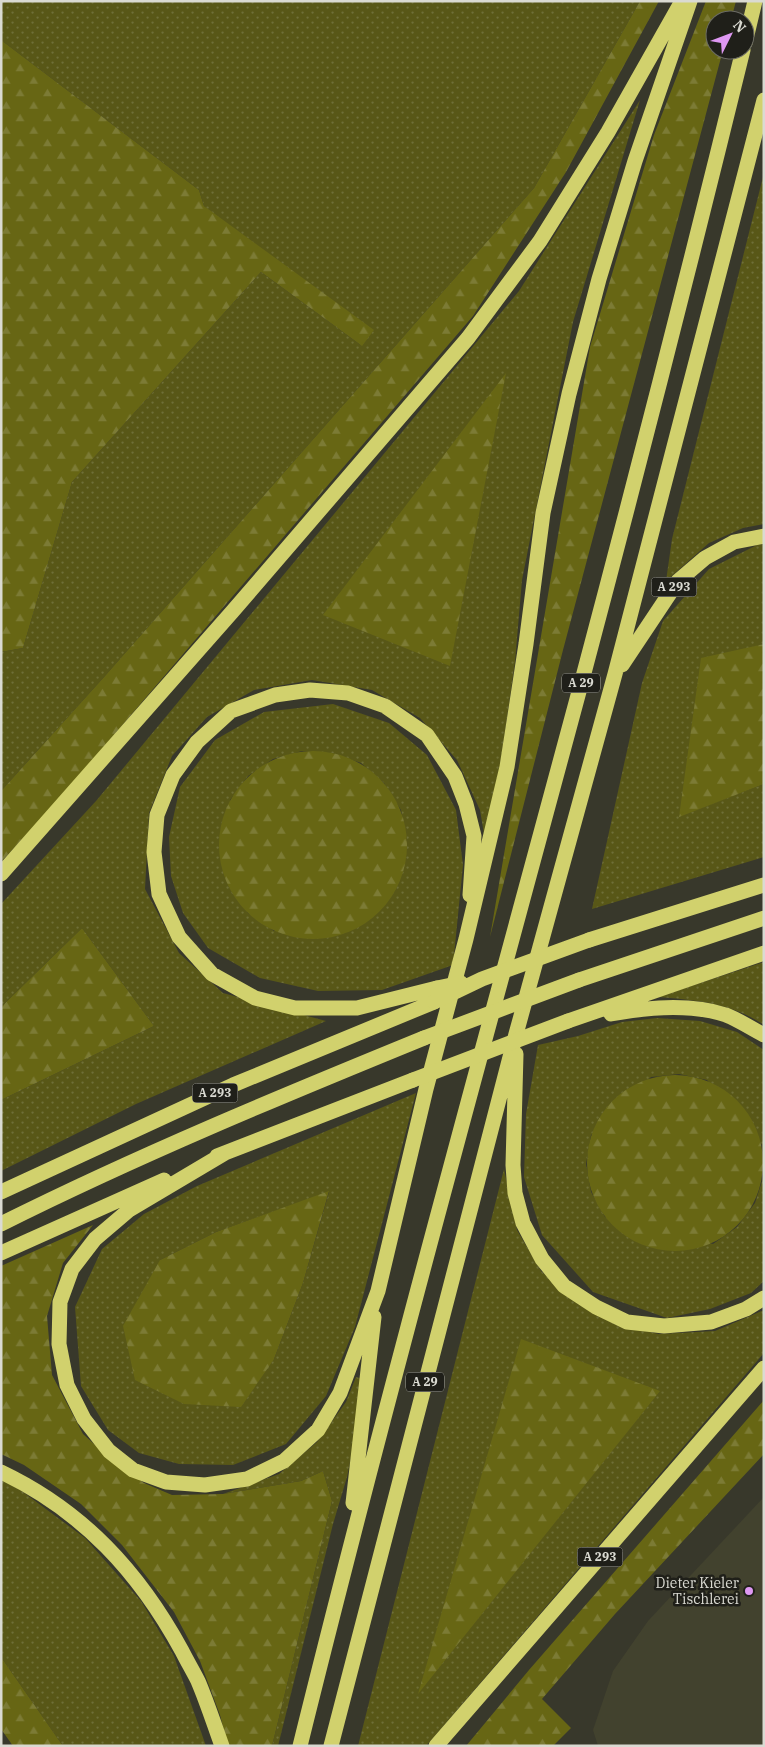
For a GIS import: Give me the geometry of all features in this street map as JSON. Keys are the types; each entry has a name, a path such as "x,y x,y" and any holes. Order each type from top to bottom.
{"highway":[{"path":"1,874 232,612 468,338 540,241 608,132 682,1"},
{"path":"346,1561 378,1292 426,1089 466,939 507,767 526,644 543,513 569,394 598,279 635,161 690,1"},
{"name":"A 29","path":"300,1746 411,1314 585,668 703,216 741,60"},
{"name":"A 29","path":"331,1746 516,1034 615,674 764,100"},
{"name":"A 293","path":"615,674 678,581 705,558 734,542 764,536"},
{"path":"466,939 474,836 466,804 455,776 427,736 385,706 348,693 310,690 275,695 231,711 197,742 173,775 157,815 154,852 159,894 179,937 212,974 254,998 296,1008 357,1008 435,995 589,940 764,885"},
{"name":"A 293","path":"1,1224 72,1188 246,1110 424,1038 579,980 764,918"},
{"path":"1,1253 225,1153 568,1021 764,953"},
{"name":"A 293","path":"1,1192 233,1085 435,995"},
{"path":"568,1021 638,1009 683,1007 726,1015 764,1035"},
{"path":"516,1034 517,1081 513,1165 515,1193 523,1223 542,1259 564,1286 596,1307 627,1322 664,1326 711,1322 746,1310 764,1298"},
{"path":"225,1153 129,1210 95,1239 72,1269 60,1302 59,1344 67,1386 84,1419 109,1451 133,1470 166,1482 205,1485 247,1479 284,1461 318,1430 340,1393 378,1292"},
{"name":"A 293","path":"436,1746 764,1368"},
{"path":"1,1472 29,1485 74,1517 122,1562 164,1618 198,1681 222,1746"}],"shaded area":[{"path":"1,1 640,1 534,188 104,677 1,791 1,652 23,648 72,482 261,272 362,346 204,206 199,190 1,40"},
{"path":"640,100 573,322 522,580 515,662 496,794 486,846 480,810 457,760 420,718 372,690 312,680 254,690 207,717 172,756 149,813 145,889 179,953 223,993 326,1021 136,1104 1,1171 1,1100 154,1026 82,928 1,1007 1,904 96,801 519,291"},
{"path":"764,173 764,524 743,528 709,543 666,581 672,539"},
{"path":"764,544 764,644 746,649 679,816 764,784 764,857 592,909 642,683 663,621 709,569 757,545"},
{"path":"333,704 389,723 427,755 456,810 463,865 453,965 382,990 318,991 260,978 208,948 183,913 171,876 169,837 180,787 215,740 264,712","holes":["302,751 332,753 361,763 384,783 401,810 407,841 274,931 248,913 229,887 230,800 248,776 273,759"]},
{"path":"764,962 764,1025 726,1007 699,1001 658,997"},
{"path":"657,1018 700,1021 737,1032 764,1050 764,1175 764,1281 751,1293 710,1309 667,1318 593,1292 542,1235 524,1177 526,1114 538,1045 578,1036 622,1022","holes":["679,1074 707,1080 762,1145 764,1175 755,1203 737,1227 713,1244 605,1217 591,1192 586,1164 591,1135 651,1077"]},
{"path":"416,1093 355,1327 326,1396 286,1444 233,1465 179,1464 139,1453 108,1430 81,1386 75,1307 102,1249 144,1214 197,1186","holes":["329,1192 303,1283 274,1359 160,1260 216,1232"]},
{"path":"504,1169 517,1230 541,1271 578,1304 616,1325 659,1334 715,1331 764,1310 764,1353 426,1746 358,1746"},
{"path":"356,1377 363,1379 358,1423 347,1477 333,1524 278,1746 272,1746 332,1501 323,1471 301,1481 223,1494 279,1474 317,1442 346,1402"},
{"path":"1,1480 19,1489 85,1538 141,1601 174,1656 206,1746 63,1746 1,1657"},
{"path":"764,1497 764,1746 598,1746 593,1730 613,1671 648,1621"}],"green space":[{"path":"640,1 659,1 566,172 473,316 58,800 1,862 1,791 104,677 534,188"},
{"path":"706,1 736,1 734,10 705,10 705,60 720,60 563,650 490,937 590,347 654,135"},
{"path":"1,40 199,190 204,206 374,330 362,346 261,272 72,482 23,648 1,652"},
{"path":"506,373 450,666 323,615"},
{"path":"764,644 764,784 679,817 701,658"},
{"path":"313,751 340,755 357,762 379,779 396,801 403,818 407,845 403,872 396,889 379,911 357,928 340,935 313,939 286,935 269,928 247,911 230,889 223,872 219,845 223,818 230,801 247,779 269,762 286,755"},
{"path":"82,928 154,1026 1,1100 1,1007"},
{"path":"666,1075 684,1075 717,1085 743,1107 753,1121 759,1137 763,1163 759,1189 753,1205 731,1231 717,1241 701,1247 684,1251 666,1251 633,1241 607,1219 597,1205 591,1189 587,1172 587,1154 597,1121 619,1095 633,1085 649,1079"},
{"path":"329,1191 303,1283 274,1359 241,1407 184,1404 135,1380 123,1326 160,1260 216,1232"},
{"path":"93,1225 63,1263 47,1316 52,1375 83,1434 112,1460 144,1483 172,1495 223,1494 301,1481 323,1471 332,1501 272,1746 228,1746 220,1715 200,1661 174,1612 122,1545 81,1504 24,1465 1,1454 1,1266"},
{"path":"521,1339 660,1391 418,1694"},
{"path":"764,1400 764,1454 615,1614 542,1699 571,1728 553,1746 466,1746 529,1670"},
{"path":"1,1657 63,1746 13,1746 1,1729"}],"place":[{"name":"Dieter Kieler Tischlerei","path":"749,1591"}]}
